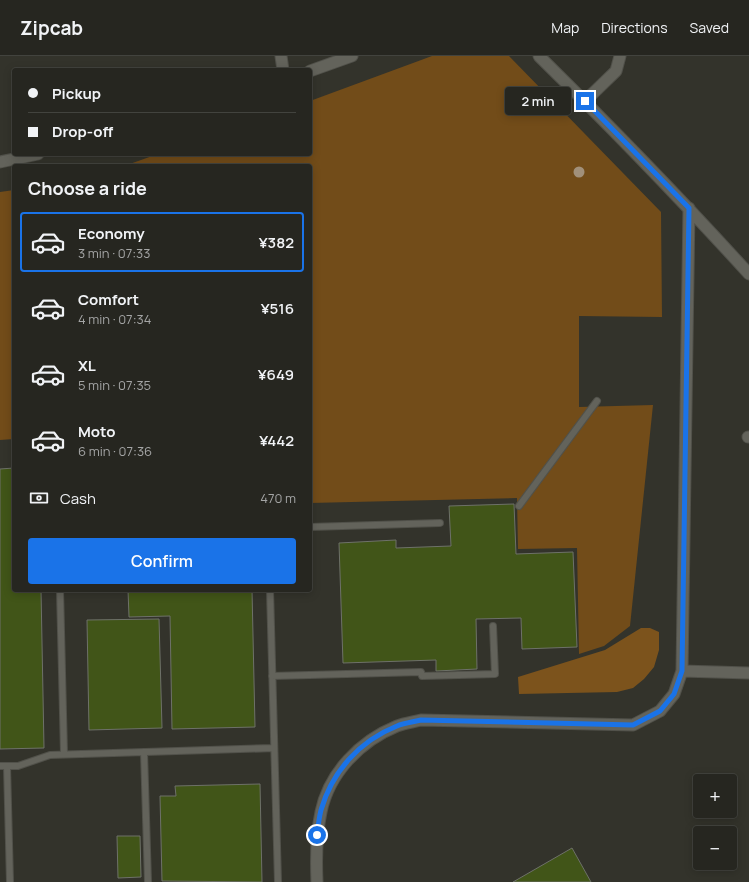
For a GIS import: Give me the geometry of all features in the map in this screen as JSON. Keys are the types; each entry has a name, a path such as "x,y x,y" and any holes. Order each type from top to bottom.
{"street":[{"path":"281,56 283,68"},
{"path":"312,70 352,56"},
{"path":"539,56 689,208 749,274"},
{"path":"585,101 616,71 620,56"},
{"path":"0,162 28,156"},
{"path":"317,882 317,835 321,811 328,788 341,768 357,750 376,736 398,726 421,720 633,725 660,711 674,694 682,671 689,208"},
{"path":"682,671 749,673"}],"lane":[{"path":"519,506 597,401"},
{"path":"312,527 440,523"},
{"path":"60,592 64,754"},
{"path":"270,592 278,882"},
{"path":"272,676 421,672 422,676 495,674 493,626"},
{"path":"0,766 18,766 50,754 274,748"},
{"path":"144,752 148,882"},
{"path":"7,766 10,882"}],"shaded area":[{"path":"432,56 509,56 661,212 662,317 579,316 579,407 653,405 630,626 604,646 579,654 577,548 518,549 517,498 312,503 312,164 130,164 152,156 312,156 312,100"},
{"path":"12,190 12,439 0,440 0,192"},
{"path":"641,628 650,628 659,632 659,650 654,667 644,679 633,688 617,692 519,694 518,677 605,650"}],"building":[{"path":"12,468 12,592 41,592 44,748 0,749 0,469"},
{"path":"514,504 516,554 573,552 577,647 522,649 521,618 476,619 477,669 436,671 436,660 343,663 339,543 396,540 396,548 451,546 449,506"},
{"path":"128,592 252,592 255,727 172,729 170,616 129,617"},
{"path":"159,619 162,728 89,730 87,620"},
{"path":"260,784 262,882 162,881 160,796 176,796 175,786"},
{"path":"117,836 140,836 141,877 118,878"},
{"path":"572,848 591,882 513,882"}],"route":[{"path":"317,835 321,811 328,788 341,768 357,750 376,736 398,726 421,720 633,725 660,711 674,694 682,671 689,208 585,101"}]}
